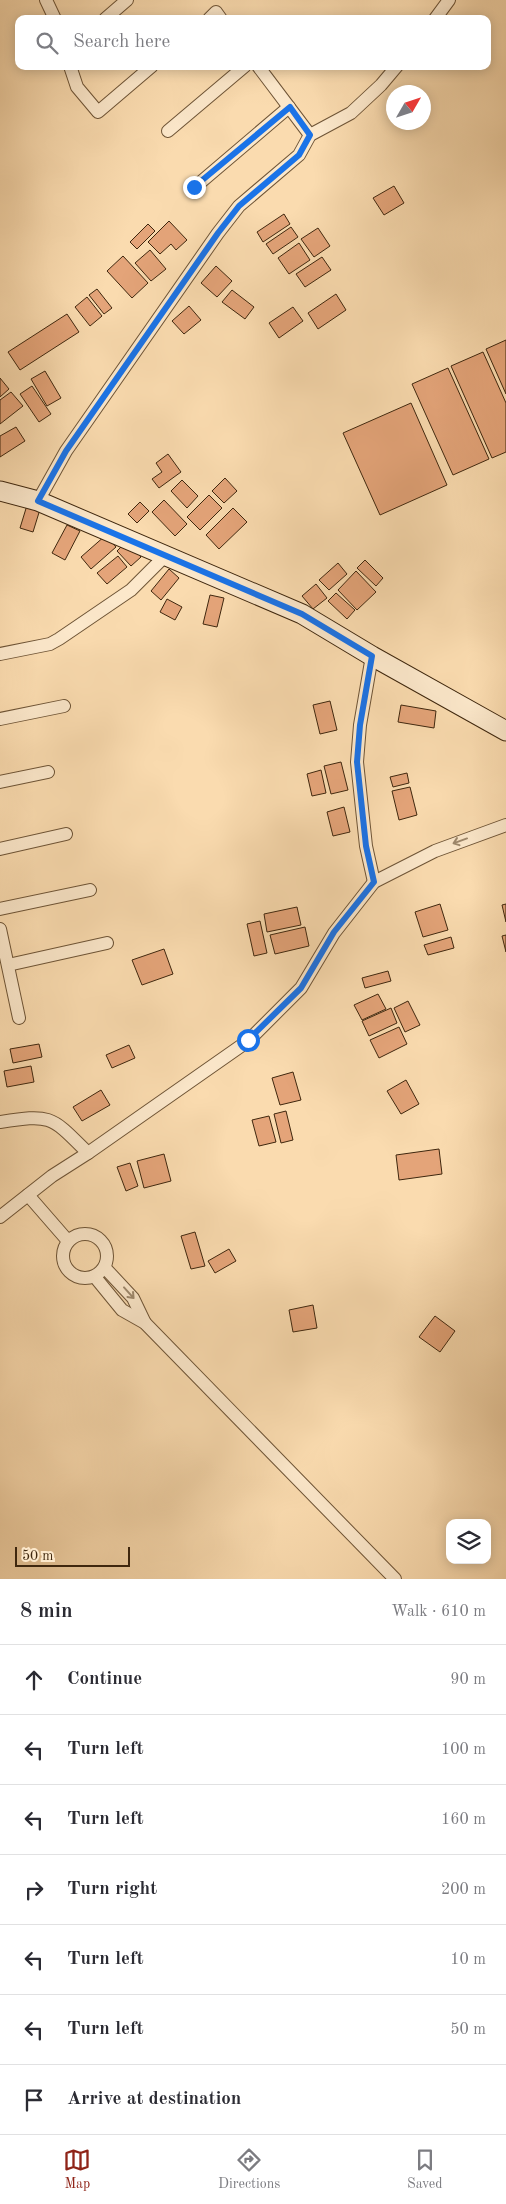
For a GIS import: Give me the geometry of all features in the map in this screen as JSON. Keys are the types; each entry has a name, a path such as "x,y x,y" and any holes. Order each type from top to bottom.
{"street":[{"path":"46,0 52,15"},
{"path":"110,15 127,0"},
{"path":"438,15 449,0"},
{"path":"71,70 77,87 98,112 147,70"},
{"path":"168,131 240,70"},
{"path":"261,70 310,135"},
{"path":"38,501 66,451 218,233 239,206 299,155 310,135 351,113 393,70"},
{"path":"194,187 290,107"},
{"path":"0,490 38,501 302,614 372,656 506,731"},
{"path":"0,654 50,644 59,639 131,590 166,556"},
{"path":"372,656 360,725 357,762 366,846 374,882"},
{"path":"0,719 64,706"},
{"path":"0,782 48,772"},
{"path":"0,1217 52,1176 88,1153 248,1040 301,988 334,932 374,882 435,851 506,825"},
{"path":"0,849 66,834"},
{"path":"0,909 90,890"},
{"path":"0,929 19,1018"},
{"path":"8,965 107,943"},
{"path":"0,1122 33,1117 49,1119 60,1124 88,1153"},
{"path":"28,1195 68,1241"},
{"path":"79,1234 93,1235 104,1243 108,1255 105,1268 95,1277 83,1279 71,1275 64,1264 63,1252 68,1241 79,1234"},
{"path":"105,1268 133,1298 145,1323"},
{"path":"95,1277 122,1310 145,1323 395,1579"}],"building":[{"path":"394,186 404,203 384,215 373,198"},
{"path":"284,214 290,224 263,242 257,232"},
{"path":"169,221 187,240 176,250 171,244 160,254 148,242"},
{"path":"148,224 155,231 137,249 130,242"},
{"path":"291,227 298,237 273,254 266,244"},
{"path":"318,228 330,246 314,257 301,239"},
{"path":"299,243 310,260 289,274 278,258"},
{"path":"150,250 166,269 151,281 135,263"},
{"path":"123,256 148,283 132,298 107,271"},
{"path":"322,257 331,270 305,287 296,274"},
{"path":"216,266 232,281 217,297 201,283"},
{"path":"97,289 112,308 104,314 89,295"},
{"path":"232,290 254,307 245,319 222,302"},
{"path":"336,294 346,310 318,329 308,313"},
{"path":"87,297 102,316 90,326 75,307"},
{"path":"189,306 201,320 184,334 172,321"},
{"path":"293,307 303,321 279,338 269,323"},
{"path":"67,314 79,332 20,370 8,352"},
{"path":"506,340 506,394 486,349"},
{"path":"483,352 506,403 506,452 492,458 451,366"},
{"path":"448,368 489,459 453,475 412,384"},
{"path":"45,371 61,398 47,406 31,379"},
{"path":"0,378 9,389 0,397"},
{"path":"32,386 51,414 39,422 20,394"},
{"path":"11,392 23,406 0,424 0,400"},
{"path":"411,403 447,485 380,515 343,433"},
{"path":"16,427 25,441 0,457 0,436"},
{"path":"168,454 181,472 159,488 152,479 162,472 156,463"},
{"path":"225,478 237,491 224,503 212,491"},
{"path":"182,480 198,496 187,508 171,491"},
{"path":"209,495 222,508 200,530 187,517"},
{"path":"164,500 187,524 175,536 152,512"},
{"path":"28,502 41,506 33,532 20,528"},
{"path":"140,502 149,511 137,523 128,514"},
{"path":"233,508 247,522 219,549 206,535"},
{"path":"67,525 80,531 65,560 52,553"},
{"path":"106,535 116,547 91,569 81,557"},
{"path":"127,541 141,557 131,566 117,551"},
{"path":"118,556 127,567 107,584 97,573"},
{"path":"365,560 383,578 376,586 357,568"},
{"path":"338,563 347,574 329,590 319,580"},
{"path":"169,569 179,578 161,600 151,591"},
{"path":"356,571 376,592 357,610 338,590"},
{"path":"316,584 327,598 313,609 302,596"},
{"path":"336,593 355,610 347,619 328,601"},
{"path":"210,595 224,598 217,627 203,624"},
{"path":"167,599 182,607 175,620 160,612"},
{"path":"330,701 337,730 320,734 313,705"},
{"path":"401,705 436,711 434,728 398,722"},
{"path":"341,762 348,790 331,794 324,766"},
{"path":"321,770 326,793 312,796 307,774"},
{"path":"407,773 409,783 393,787 390,777"},
{"path":"410,787 417,815 399,820 392,791"},
{"path":"344,807 350,832 333,836 327,812"},
{"path":"440,904 448,930 423,937 415,912"},
{"path":"506,904 506,922 502,905"},
{"path":"297,907 301,925 267,932 264,914"},
{"path":"260,921 267,953 254,956 247,924"},
{"path":"305,927 309,946 275,954 270,935"},
{"path":"506,935 506,952 502,936"},
{"path":"451,937 454,948 428,955 424,945"},
{"path":"164,949 173,974 142,985 132,960"},
{"path":"388,971 391,981 365,988 362,978"},
{"path":"378,994 386,1009 362,1020 354,1005"},
{"path":"408,1001 420,1025 405,1032 394,1008"},
{"path":"391,1008 397,1023 369,1036 362,1021"},
{"path":"399,1027 407,1044 379,1058 370,1040"},
{"path":"39,1044 42,1057 13,1063 10,1049"},
{"path":"129,1045 135,1058 112,1068 106,1055"},
{"path":"31,1066 34,1082 7,1087 4,1071"},
{"path":"293,1072 301,1100 280,1105 272,1078"},
{"path":"406,1080 419,1104 401,1114 387,1091"},
{"path":"101,1090 110,1105 82,1121 73,1107"},
{"path":"286,1111 293,1140 281,1143 274,1114"},
{"path":"269,1116 276,1142 259,1146 252,1120"},
{"path":"439,1149 442,1174 399,1180 396,1155"},
{"path":"164,1154 171,1181 144,1188 137,1161"},
{"path":"130,1163 138,1186 126,1191 117,1167"},
{"path":"195,1232 205,1266 191,1269 181,1236"},
{"path":"229,1249 236,1261 215,1273 208,1261"},
{"path":"313,1305 317,1328 293,1332 289,1310"},
{"path":"435,1316 455,1331 440,1352 419,1337"}],"route":[{"path":"194,187 290,107 310,135 299,155 266,181 239,206 218,233 66,451 38,501 302,614 372,656 360,725 357,762 366,846 374,882 334,932 301,988 248,1040"}]}
